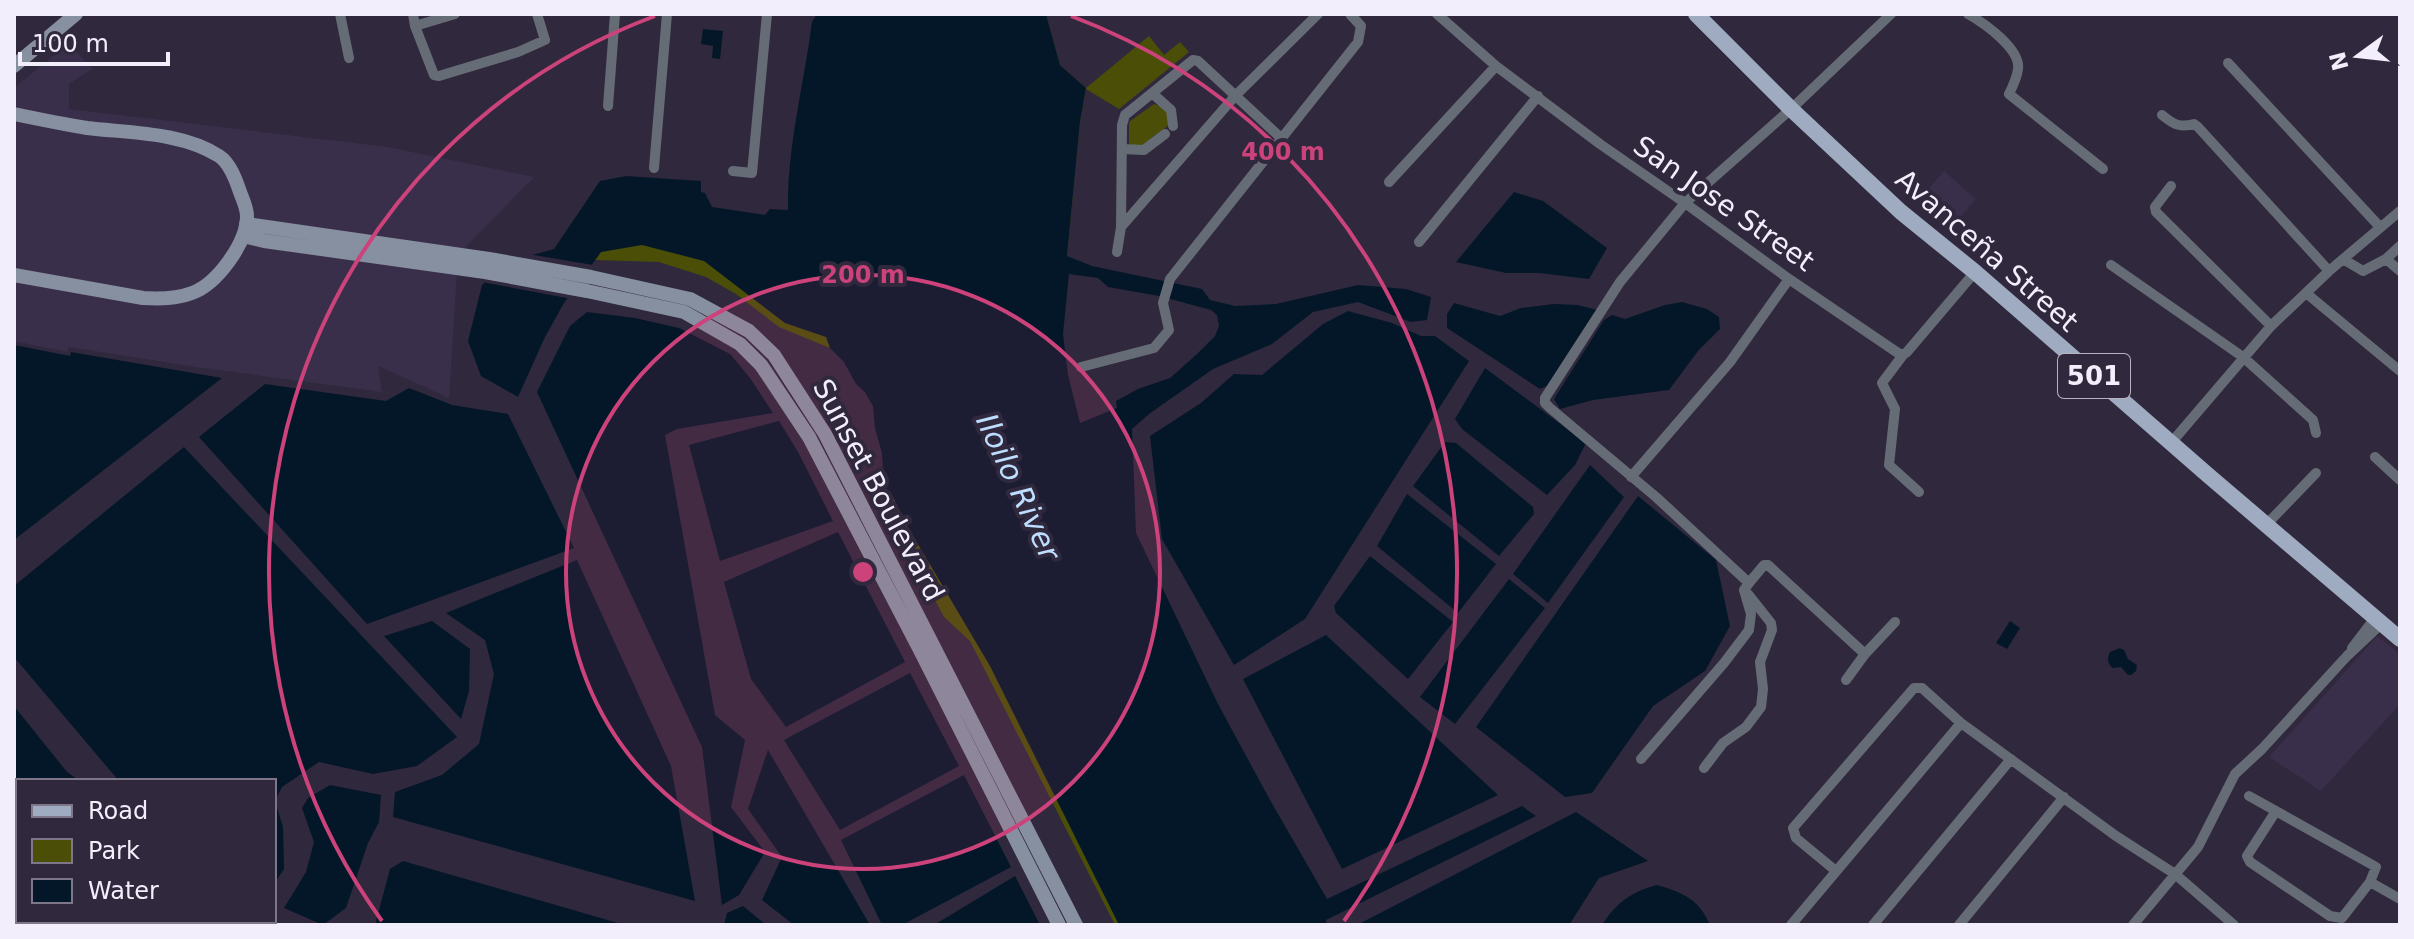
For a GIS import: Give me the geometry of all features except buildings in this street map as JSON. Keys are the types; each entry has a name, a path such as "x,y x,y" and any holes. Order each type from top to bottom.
{"main road":[{"path":"14,66 76,14"},
{"name":"Avanceña Street","path":"1696,14 1901,212 1975,272 2400,639"},
{"path":"14,114 187,142 220,156 236,180 246,209 244,230 232,257 209,283 195,292 162,300 14,275"},
{"name":"Sunset Boulevard","path":"244,230 264,241 487,266 690,299 749,331 774,355 825,434 1004,799 1059,925"},
{"name":"Sunset Boulevard","path":"1004,799 1076,925"}],"street":[{"path":"340,14 349,58"},
{"path":"455,14 414,20 434,75 518,52 545,40 537,14"},
{"path":"608,106 615,14"},
{"path":"654,168 667,14"},
{"path":"733,171 752,173 767,14"},
{"path":"1121,227 1235,96 1318,14"},
{"name":"San Jose Street","path":"1437,14 1496,66 1600,144 1789,279 1903,355"},
{"path":"1704,768 1723,743 1746,727 1761,707 1760,662 1772,630 1771,623 1746,586 1631,477 1550,408 1545,398 1620,282 1685,203 1891,14"},
{"path":"1968,14 1993,31 2017,59 2018,68 2009,94 2103,169"},
{"path":"1081,367 1154,348 1169,330 1163,303 1170,279 1358,42 1361,26 1357,17"},
{"path":"1117,252 1121,227 1122,125 1125,115 1193,60 1198,61 1281,138"},
{"path":"2228,63 2380,227"},
{"path":"1389,182 1496,66"},
{"path":"1122,149 1144,150 1169,130 1171,110 1152,93"},
{"path":"1419,242 1538,96"},
{"path":"2162,115 2172,124 2183,127 2194,124 2198,127 2329,271"},
{"path":"2171,186 2155,207 2156,212 2271,326"},
{"path":"2171,443 2271,326 2329,271 2400,211"},
{"path":"2343,259 2363,271 2386,259 2400,246"},
{"path":"2386,259 2400,271"},
{"path":"2111,265 2243,357 2313,420 2316,433"},
{"path":"1919,492 1889,465 1895,409 1882,383 1975,272"},
{"path":"1631,477 1730,362 1789,279"},
{"path":"2306,293 2400,371"},
{"path":"2375,457 2400,480"},
{"path":"2267,524 2316,473"},
{"path":"1746,586 1764,565 1768,565 1865,654"},
{"path":"1641,759 1749,630 1751,614 1746,586"},
{"path":"2133,925 2198,847 2235,774 2347,656 2359,636 2378,621"},
{"path":"1846,680 1895,622"},
{"path":"1836,871 1796,838 1793,828 1914,688 1922,688 1961,723 2116,836 2175,874 2228,923"},
{"path":"1791,925 1961,723"},
{"path":"1873,925 2011,759"},
{"path":"2249,796 2276,811 2376,867 2370,882 2342,918 2335,918 2250,862 2247,856 2276,811"},
{"path":"1959,925 2064,797"},
{"path":"2370,882 2400,899"}],"shaded area":[{"path":"69,43 92,69 69,84 69,109 387,147 534,177 458,255 449,398 378,366 382,392 69,347 67,352 14,341 14,88"},
{"path":"1944,171 1976,199 1950,229 1918,201"},
{"path":"2377,636 2400,654 2400,704 2321,791 2269,757"}],"green space":[{"path":"1046,14 1060,65 1086,88 1149,36 1164,55 1180,42 1189,52 1119,109 1086,89 1067,256"},
{"path":"1154,104 1165,108 1170,114 1169,125 1151,138 1148,145 1133,147 1129,144 1129,122"},
{"path":"638,239 704,258 827,337 830,348 779,327 736,294 706,277 659,262 595,260 601,252"},
{"path":"884,488 894,499 907,525 930,545 1132,925 1115,925 970,641 944,617 881,498"}],"water":[{"name":"Iloilo River","path":"817,14 1046,14 1060,65 1086,88 1067,256 1092,266 1202,289 1210,300 1235,306 1276,304 1358,285 1406,289 1431,297 1427,320 1411,322 1358,302 1313,312 1272,344 1213,369 1149,414 1132,429 1136,533 1218,704 1327,899 1522,806 1536,816 1326,920 1327,925 1119,925 990,666 894,499 884,488 882,453 873,406 844,362 830,348 826,337 785,323 704,261 642,245 601,252 564,303 518,397 481,376 468,341 482,285 507,262 554,249 600,181 626,176 701,181 701,192 705,193 712,207 765,215 770,209 788,210 793,139 812,22","holes":["1069,274 1098,278 1108,287 1211,310 1217,315 1219,326 1215,336 1170,378 1138,389 1116,401 1117,408 1080,423 1068,375 1063,334"]},
{"path":"703,29 723,31 720,59 712,58 713,46 701,44"},
{"path":"1514,192 1543,201 1607,248 1589,279 1506,273 1456,262"},
{"path":"1682,302 1707,309 1719,317 1720,329 1698,351 1669,390 1593,400 1560,409 1554,399 1604,320 1612,315 1625,319"},
{"path":"1454,303 1500,316 1521,308 1554,304 1597,310 1549,385 1540,389 1447,328 1447,314"},
{"path":"1348,311 1392,323 1421,336 1435,336 1469,361 1305,619 1234,665 1162,539 1150,436 1201,403 1234,374 1262,375 1323,324"},
{"path":"587,312 679,328 730,354 773,413 677,429 665,435 715,715 745,740 731,807 765,852 739,895 722,905 702,747 537,392 570,326"},
{"path":"14,345 70,356 71,352 222,378 14,540"},
{"path":"1485,368 1586,443 1575,465 1547,495 1462,429 1455,419"},
{"path":"265,384 386,401 409,388 452,405 508,414 574,548 367,624 199,437"},
{"path":"779,421 833,521 720,561 689,445"},
{"path":"1445,442 1456,443 1533,507 1534,514 1499,556 1413,486"},
{"path":"184,447 457,737 417,766 373,774 319,762 282,787 276,799 276,779 117,779 14,657 14,586"},
{"path":"1590,465 1624,497 1548,603 1513,574"},
{"path":"1407,494 1496,564 1458,613 1377,546"},
{"path":"1638,496 1716,560 1730,626 1705,671 1653,706 1592,793 1565,797 1476,727"},
{"path":"838,532 905,662 786,727 751,679 724,582"},
{"path":"1370,556 1453,622 1408,679 1336,613 1334,606"},
{"path":"577,560 671,766 695,901 393,817 395,792 442,775 479,744 494,674 485,640 446,613"},
{"path":"1509,579 1545,608 1455,724 1420,697"},
{"path":"432,621 470,649 469,691 461,719 384,636"},
{"path":"2010,621 2020,628 2007,649 1996,643"},
{"path":"1326,635 1498,795 1342,869 1243,679"},
{"path":"2120,648 2137,665 2131,675 2121,667 2113,668 2109,662 2110,652"},
{"path":"910,673 959,766 840,830 784,740"},
{"path":"14,706 67,772 77,779 16,779 14,922"},
{"path":"768,750 870,925 794,925 762,900 782,857 748,809"},
{"path":"964,775 1011,867 902,925 882,925 841,840"},
{"path":"330,785 381,795 379,822 368,843 346,908 323,925 284,908 306,872 314,842 302,808 308,798"},
{"path":"276,804 283,827 284,869 276,881"},
{"path":"1576,812 1648,861 1599,878 1569,925 1357,925"},
{"path":"403,861 625,925 375,925 390,869"},
{"path":"1015,876 1040,925 934,925"},
{"path":"1657,885 1689,898 1701,909 1710,925 1602,925 1625,899"},
{"path":"743,906 766,925 724,925 727,913"},
{"path":"36,923 190,923 190,925"}],"pier":[{"path":"522,253 593,265 592,274 572,299 482,282 504,259"}]}
